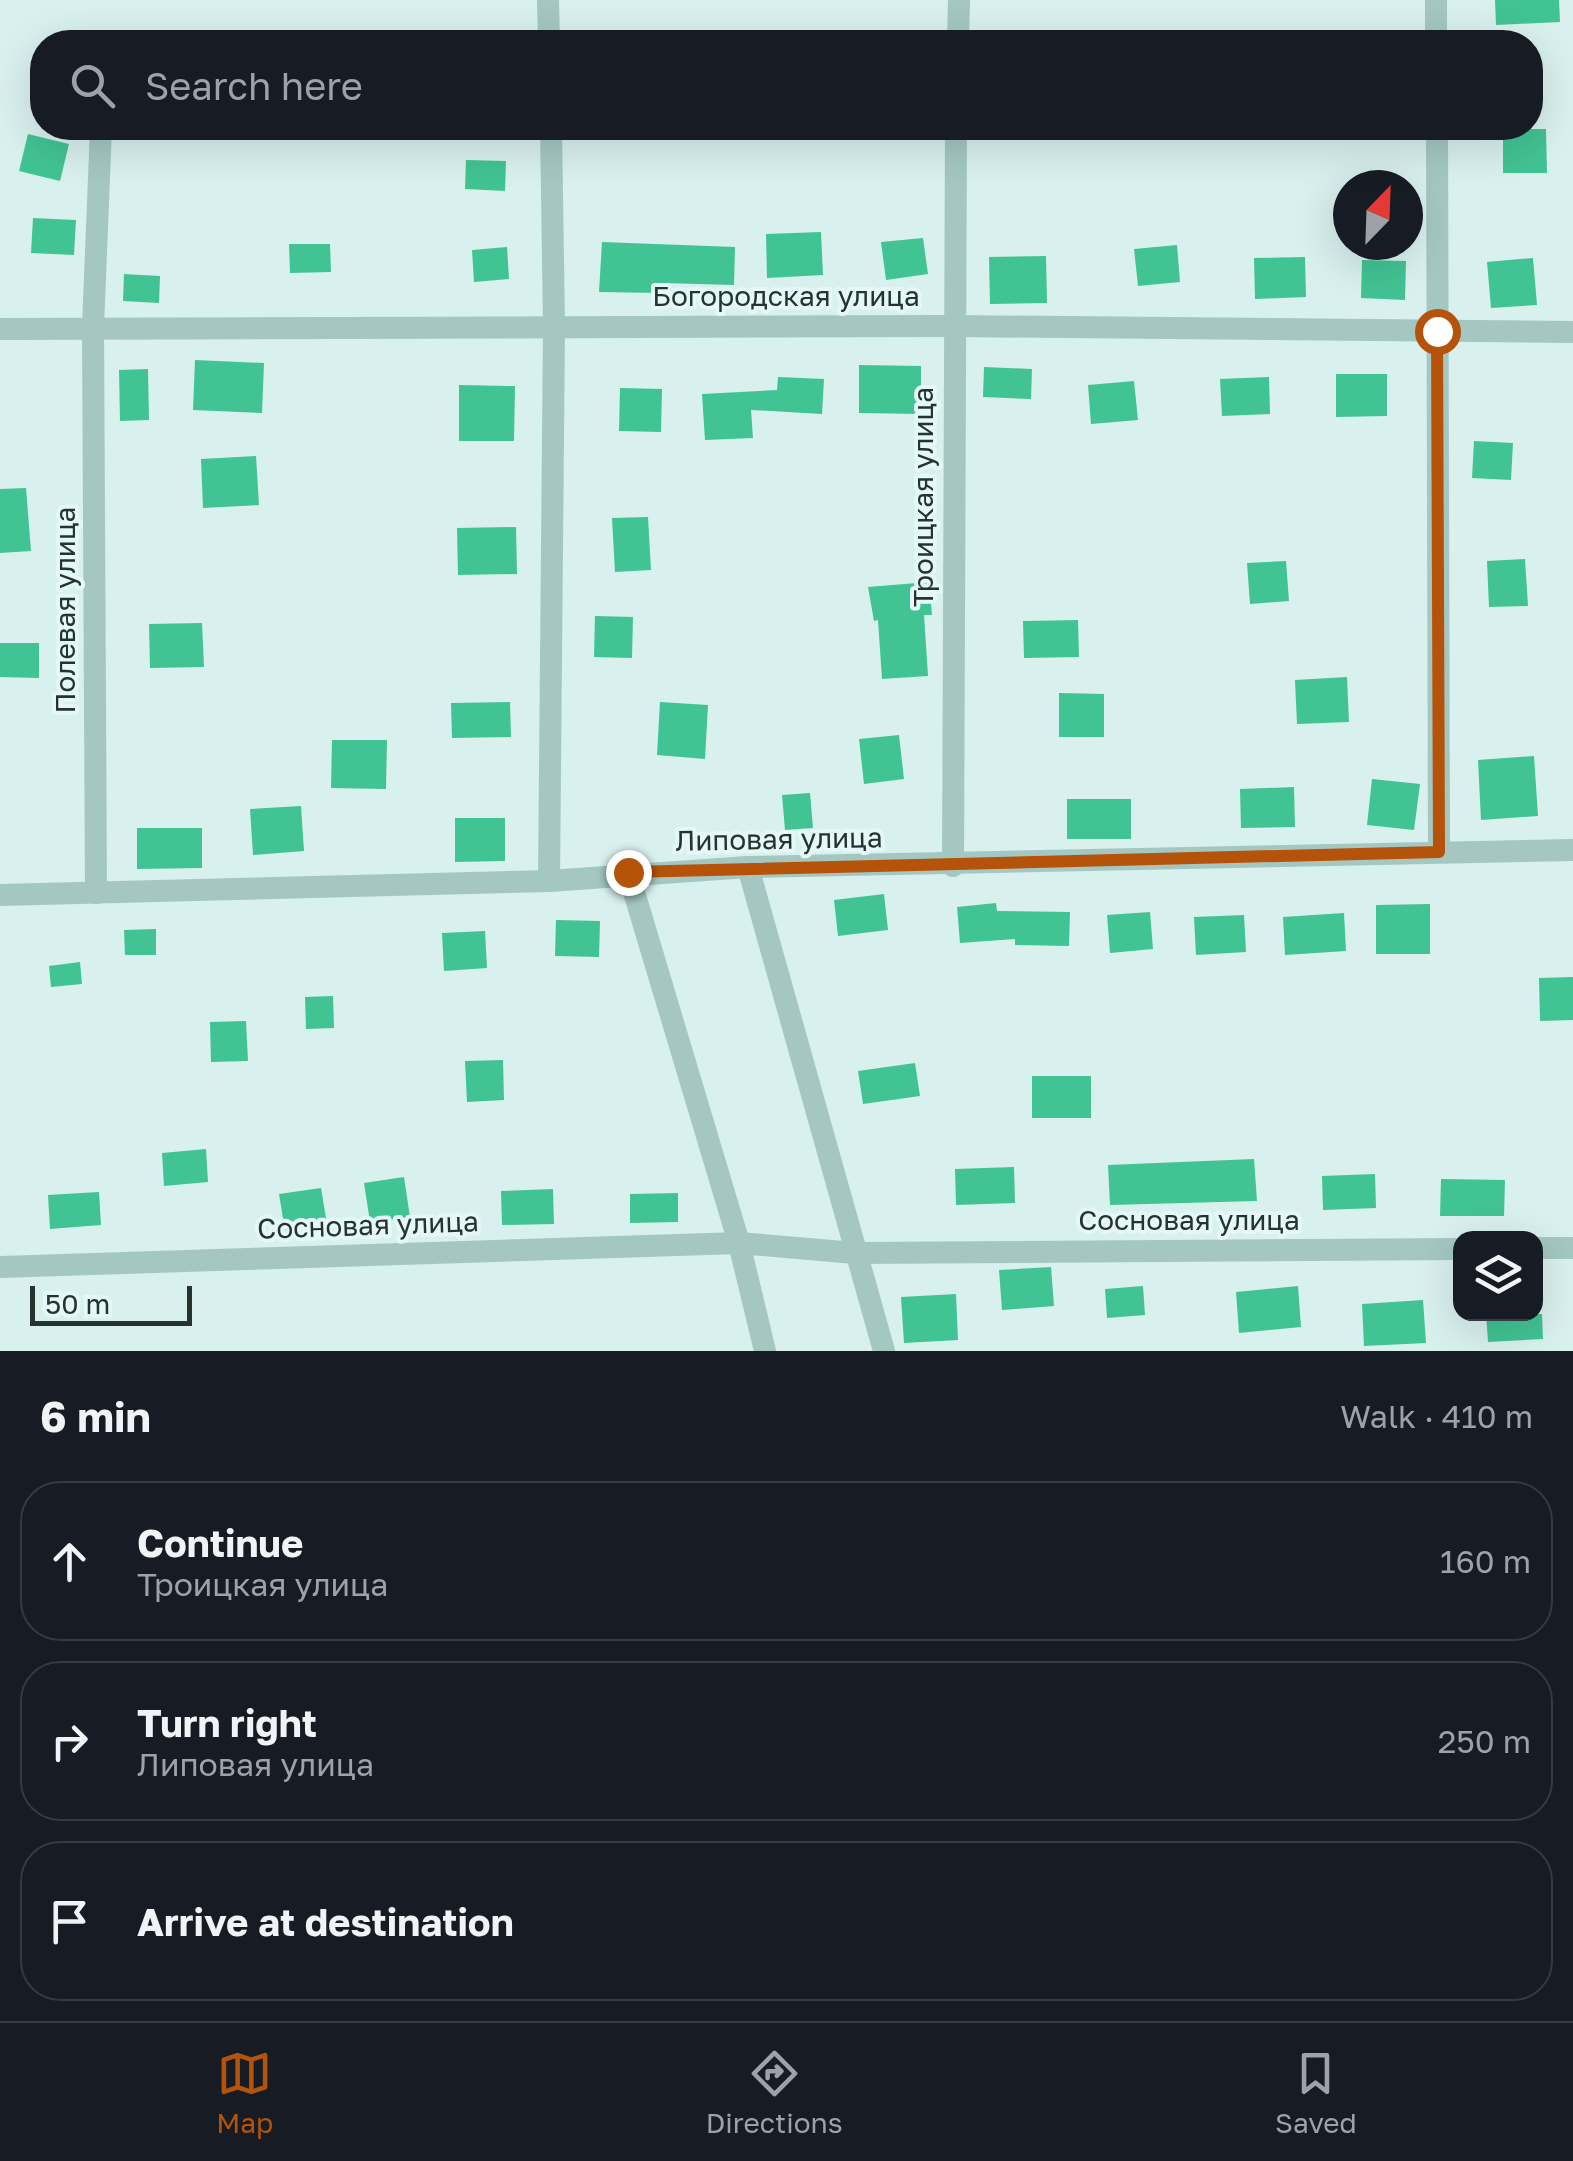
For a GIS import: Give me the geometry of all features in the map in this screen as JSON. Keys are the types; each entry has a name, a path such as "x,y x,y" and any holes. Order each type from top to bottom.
{"street":[{"path":"548,0 549,30"},
{"path":"958,30 959,0"},
{"path":"1436,0 1436,30"},
{"name":"Полевая улица","path":"96,893 93,327 101,140"},
{"path":"549,881 554,326 551,140"},
{"name":"Троицкая улица","path":"952,866 956,140"},
{"path":"1436,140 1439,852"},
{"name":"Богородская улица","path":"0,330 952,326 1573,332"},
{"name":"Липовая улица","path":"0,895 549,881 628,872 748,867 952,866 1573,850"},
{"path":"748,867 884,1351"},
{"path":"628,872 739,1242 765,1351"},
{"name":"Сосновая улица","path":"0,1267 739,1242 855,1252 1453,1249"},
{"path":"1543,1248 1573,1248"}],"building":[{"path":"1495,0 1559,0 1560,22 1496,25"},
{"path":"1546,129 1547,173 1503,173 1503,140 1543,140"},
{"path":"28,134 30,140 69,144 60,181 19,171"},
{"path":"466,160 506,161 505,191 465,189"},
{"path":"33,218 76,220 74,255 31,253"},
{"path":"821,232 823,275 767,278 766,234"},
{"path":"923,238 928,274 886,280 881,242"},
{"path":"602,242 735,247 734,285 661,283 660,293 599,292"},
{"path":"289,244 330,244 331,272 290,273"},
{"path":"1177,245 1180,282 1138,286 1134,249"},
{"path":"507,247 509,279 474,282 472,250"},
{"path":"1046,256 1047,303 990,304 989,257"},
{"path":"1305,257 1306,297 1255,299 1254,258"},
{"path":"1533,258 1537,305 1491,308 1487,262"},
{"path":"1362,260 1406,261 1405,300 1361,298"},
{"path":"124,274 160,276 159,303 123,301"},
{"path":"195,360 264,363 262,413 193,410"},
{"path":"859,365 921,366 921,414 859,413"},
{"path":"984,367 1032,369 1031,399 983,397"},
{"path":"148,369 149,420 120,421 119,370"},
{"path":"1336,374 1387,374 1387,416 1336,417"},
{"path":"778,377 824,379 822,414 751,410 753,438 705,440 702,394 777,390"},
{"path":"1269,377 1270,414 1222,416 1220,379"},
{"path":"1134,381 1138,420 1091,424 1088,385"},
{"path":"459,385 515,386 514,441 459,441"},
{"path":"620,388 662,389 661,432 619,431"},
{"path":"1474,441 1513,443 1511,480 1472,478"},
{"path":"256,456 259,505 203,508 201,459"},
{"path":"26,488 31,551 0,553 0,489"},
{"path":"648,517 651,570 615,572 612,518"},
{"path":"516,527 517,574 458,575 457,528"},
{"path":"1525,559 1528,606 1489,607 1487,561"},
{"path":"1286,561 1289,601 1250,604 1247,563"},
{"path":"929,582 932,615 924,615 928,676 882,679 878,620 874,621 868,587"},
{"path":"595,616 633,617 632,658 594,657"},
{"path":"1078,620 1079,657 1024,658 1023,621"},
{"path":"202,623 204,667 150,668 149,624"},
{"path":"0,643 39,643 39,678 0,677"},
{"path":"1347,677 1349,722 1297,724 1295,680"},
{"path":"1059,693 1104,694 1104,737 1059,737"},
{"path":"510,702 511,737 452,738 451,703"},
{"path":"660,702 708,705 705,759 657,755"},
{"path":"899,735 904,779 864,784 859,739"},
{"path":"332,740 387,740 386,789 331,788"},
{"path":"1534,756 1538,816 1481,820 1478,760"},
{"path":"1372,779 1420,784 1414,830 1367,825"},
{"path":"1294,787 1295,827 1241,828 1240,789"},
{"path":"810,793 813,828 785,830 782,795"},
{"path":"1067,799 1131,799 1131,839 1067,839"},
{"path":"301,806 304,851 253,855 250,809"},
{"path":"455,818 505,818 505,861 455,862"},
{"path":"137,828 202,828 202,868 137,869"},
{"path":"884,894 888,930 838,936 834,900"},
{"path":"996,903 997,911 1070,912 1069,946 1015,945 1015,939 960,943 957,907"},
{"path":"1430,904 1430,954 1376,954 1376,905"},
{"path":"1150,912 1153,949 1110,953 1107,915"},
{"path":"1344,913 1346,951 1285,955 1283,917"},
{"path":"1244,915 1246,952 1196,955 1194,917"},
{"path":"556,920 600,921 599,957 555,956"},
{"path":"156,929 156,955 125,955 124,930"},
{"path":"485,931 487,968 444,971 442,933"},
{"path":"80,962 82,984 51,987 49,966"},
{"path":"1573,977 1573,1020 1540,1021 1539,978"},
{"path":"333,996 334,1028 306,1029 305,997"},
{"path":"246,1021 248,1061 211,1062 210,1022"},
{"path":"503,1060 504,1100 467,1102 465,1061"},
{"path":"915,1063 920,1096 863,1104 858,1071"},
{"path":"1032,1076 1091,1076 1091,1118 1032,1118"},
{"path":"206,1149 208,1182 164,1186 162,1153"},
{"path":"1254,1159 1257,1201 1110,1205 1108,1165"},
{"path":"1014,1167 1015,1203 956,1205 955,1169"},
{"path":"1375,1174 1376,1208 1323,1210 1322,1176"},
{"path":"404,1177 410,1217 370,1222 364,1183"},
{"path":"1441,1179 1505,1180 1504,1216 1440,1216"},
{"path":"321,1188 327,1224 285,1231 279,1194"},
{"path":"553,1189 554,1224 502,1225 501,1191"},
{"path":"99,1192 101,1225 50,1229 48,1195"},
{"path":"678,1193 678,1222 630,1223 630,1194"},
{"path":"1051,1267 1054,1306 1002,1310 999,1270"},
{"path":"1143,1286 1145,1315 1107,1318 1105,1289"},
{"path":"1298,1286 1301,1327 1239,1333 1236,1292"},
{"path":"956,1294 958,1340 904,1343 901,1297"},
{"path":"1423,1300 1426,1343 1364,1346 1362,1304"},
{"path":"1486,1321 1542,1321 1543,1339 1488,1342"}],"route":[{"path":"628,872 1439,852 1437,331"}]}
